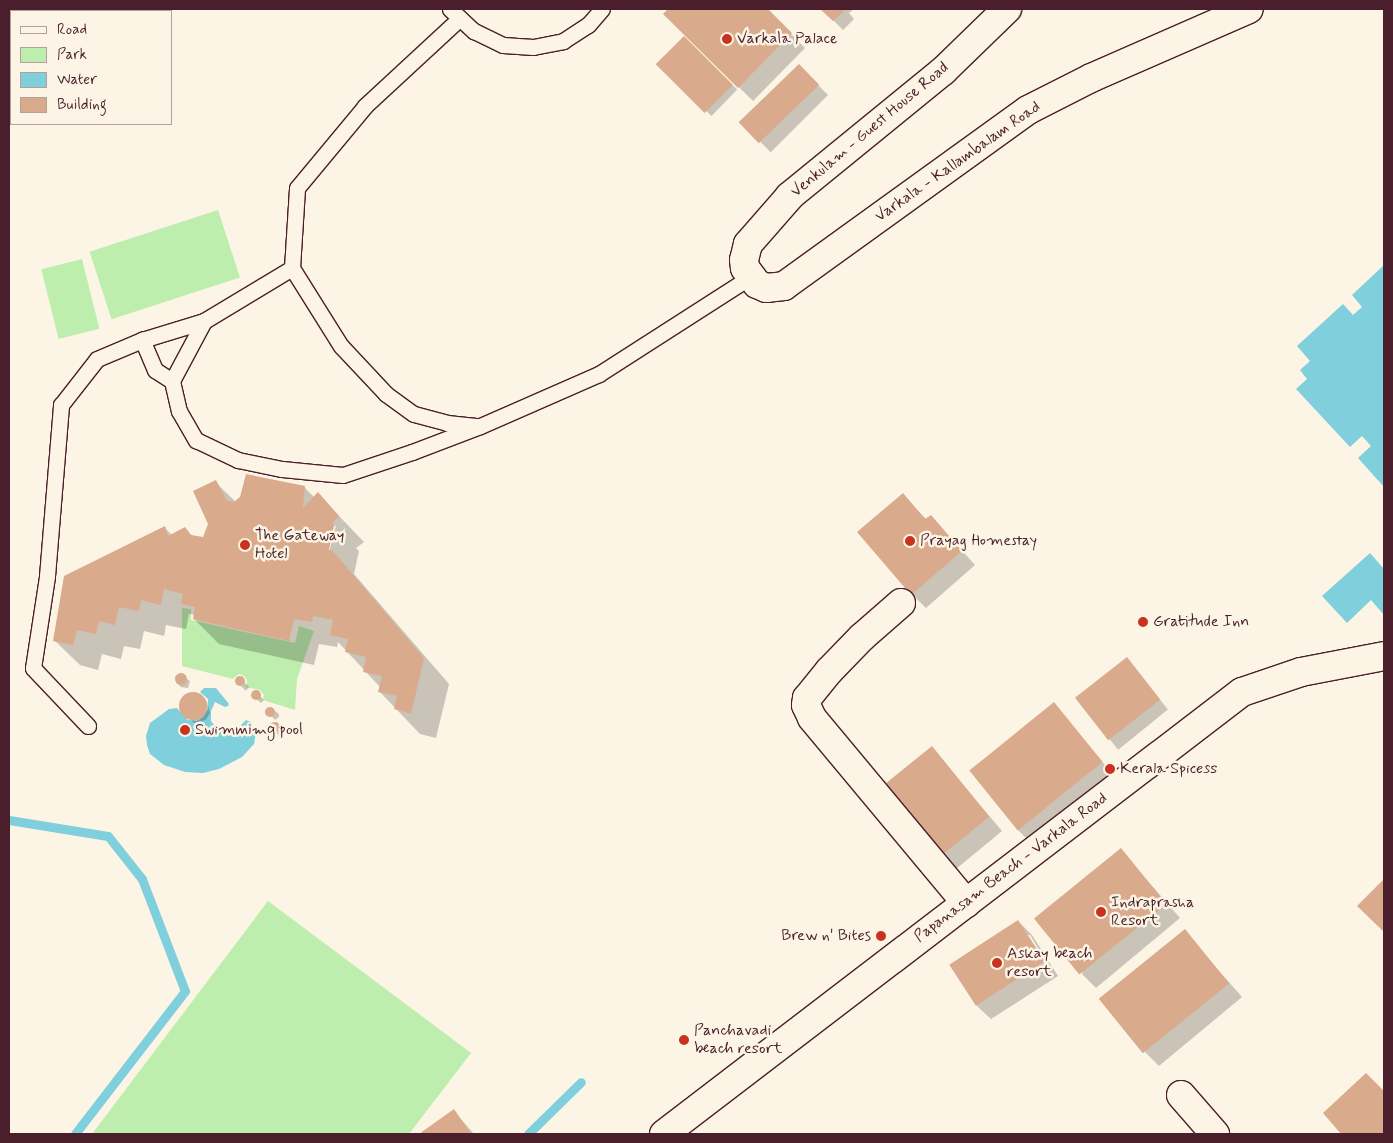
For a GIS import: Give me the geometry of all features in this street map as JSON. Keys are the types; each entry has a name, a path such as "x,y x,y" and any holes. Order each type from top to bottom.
{"street":[{"name":"Venkulam - Guest House Road","path":"747,269 748,244 790,196 943,71 1006,9"},
{"name":"Varkala - Kallambalam Road","path":"747,269 766,288 784,286 1028,110 1091,78 1249,9"},
{"path":"900,603 829,671 807,698 806,705 812,718 966,903"},
{"name":"Papanasam Beach - Varkala Road","path":"664,1134 1242,692 1301,672 1384,656"},
{"path":"1181,1095 1215,1134"}],"lane":[{"path":"480,426 447,423 414,414 386,394 341,346 292,268 297,188 364,106 455,13 474,31 503,45 533,47 562,40 588,25 602,9"},
{"path":"88,726 33,668 47,576 61,405 97,359 142,340 204,321 292,268"},
{"path":"204,321 172,381 179,411 196,440 238,460 282,470 343,474 412,452 480,426 599,374 747,269"},
{"path":"142,340 155,370 172,381"}],"green space":[{"path":"218,210 240,278 112,319 90,252"},
{"path":"82,259 99,329 59,339 41,269"},
{"path":"182,608 191,609 191,620 295,643 299,626 314,631 297,679 295,710 263,700 264,695 260,690 246,687 247,680 239,674 233,679 182,666"},
{"path":"268,901 471,1053 409,1134 92,1134"}],"water":[{"path":"1384,265 1384,487 1358,458 1371,446 1362,436 1350,447 1296,389 1307,379 1300,370 1310,361 1297,346 1343,304 1353,315 1362,307 1352,295"},
{"path":"1370,553 1384,569 1384,615 1371,600 1347,623 1322,596"},
{"name":"Swimmimg pool","path":"204,688 216,688 229,704 225,707 215,702 211,711 211,721 215,726 224,730 238,728 246,720 251,722 256,733 254,744 242,757 219,769 203,773 185,772 164,765 150,754 147,745 146,736 150,723 169,709 177,708 188,720 197,721 203,717 208,709 208,699 200,692"}],"building":[{"path":"668,9 768,9 792,33 738,88 663,14"},
{"path":"820,9 846,9 833,21"},
{"path":"684,36 733,85 705,113 656,64"},
{"path":"799,64 819,85 759,143 739,122"},
{"path":"246,474 305,486 303,508 318,492 339,516 332,523 334,525 329,550 332,550 424,658 411,714 394,709 397,696 378,692 382,676 363,672 366,657 345,652 348,639 330,635 333,620 313,616 312,622 294,619 289,641 193,619 195,607 181,604 183,594 164,589 161,605 141,600 139,611 119,607 115,625 99,621 96,634 77,630 73,645 53,641 64,576 165,526 168,536 185,527 191,535 203,537 208,524 193,491 216,480 227,501 234,502 240,497"},
{"name":"Prayag Homestay","path":"903,493 925,519 931,515 962,551 911,595 857,532"},
{"path":"1127,657 1160,700 1108,740 1075,698"},
{"path":"183,673 186,674 186,684 179,685 176,684 175,677 176,674"},
{"path":"238,676 242,676 245,681 244,685 238,686 235,683 235,679"},
{"path":"254,690 258,690 261,695 260,699 254,700 251,697 251,693"},
{"path":"193,692 203,696 207,706 203,716 193,720 183,716 179,706 183,696"},
{"path":"1054,702 1102,762 1018,830 969,771"},
{"path":"268,707 272,707 275,712 274,716 268,717 265,714 265,710"},
{"path":"275,722 280,727 275,732 270,727"},
{"path":"932,746 989,817 935,861 878,790"},
{"name":"Indraprasha Resort","path":"1121,848 1166,904 1079,974 1034,918"},
{"path":"1384,879 1384,932 1357,906"},
{"name":"Askay beach resort","path":"1018,920 1045,961 976,1006 949,965"},
{"path":"1185,929 1229,983 1143,1053 1099,999"},
{"path":"1366,1073 1384,1091 1384,1131 1381,1134 1341,1134 1323,1113"},
{"path":"454,1109 471,1134 419,1134"}],"waterway":[{"path":"9,820 108,836 142,879 185,991 75,1134"},
{"path":"528,1134 581,1082"}],"place":[{"name":"Varkala Palace","path":"727,39"},
{"name":"Prayag Homestay","path":"910,541"},
{"name":"The Gateway Hotel","path":"245,545"},
{"name":"Gratitude Inn","path":"1143,622"},
{"name":"Swimmimg pool","path":"185,730"},
{"name":"Kerala Spicess","path":"1110,769"},
{"name":"Indraprasha Resort","path":"1101,912"},
{"name":"Brew n' Bites","path":"881,936"},
{"name":"Askay beach resort","path":"997,963"},
{"name":"Panchavadi beach resort","path":"684,1040"}]}
